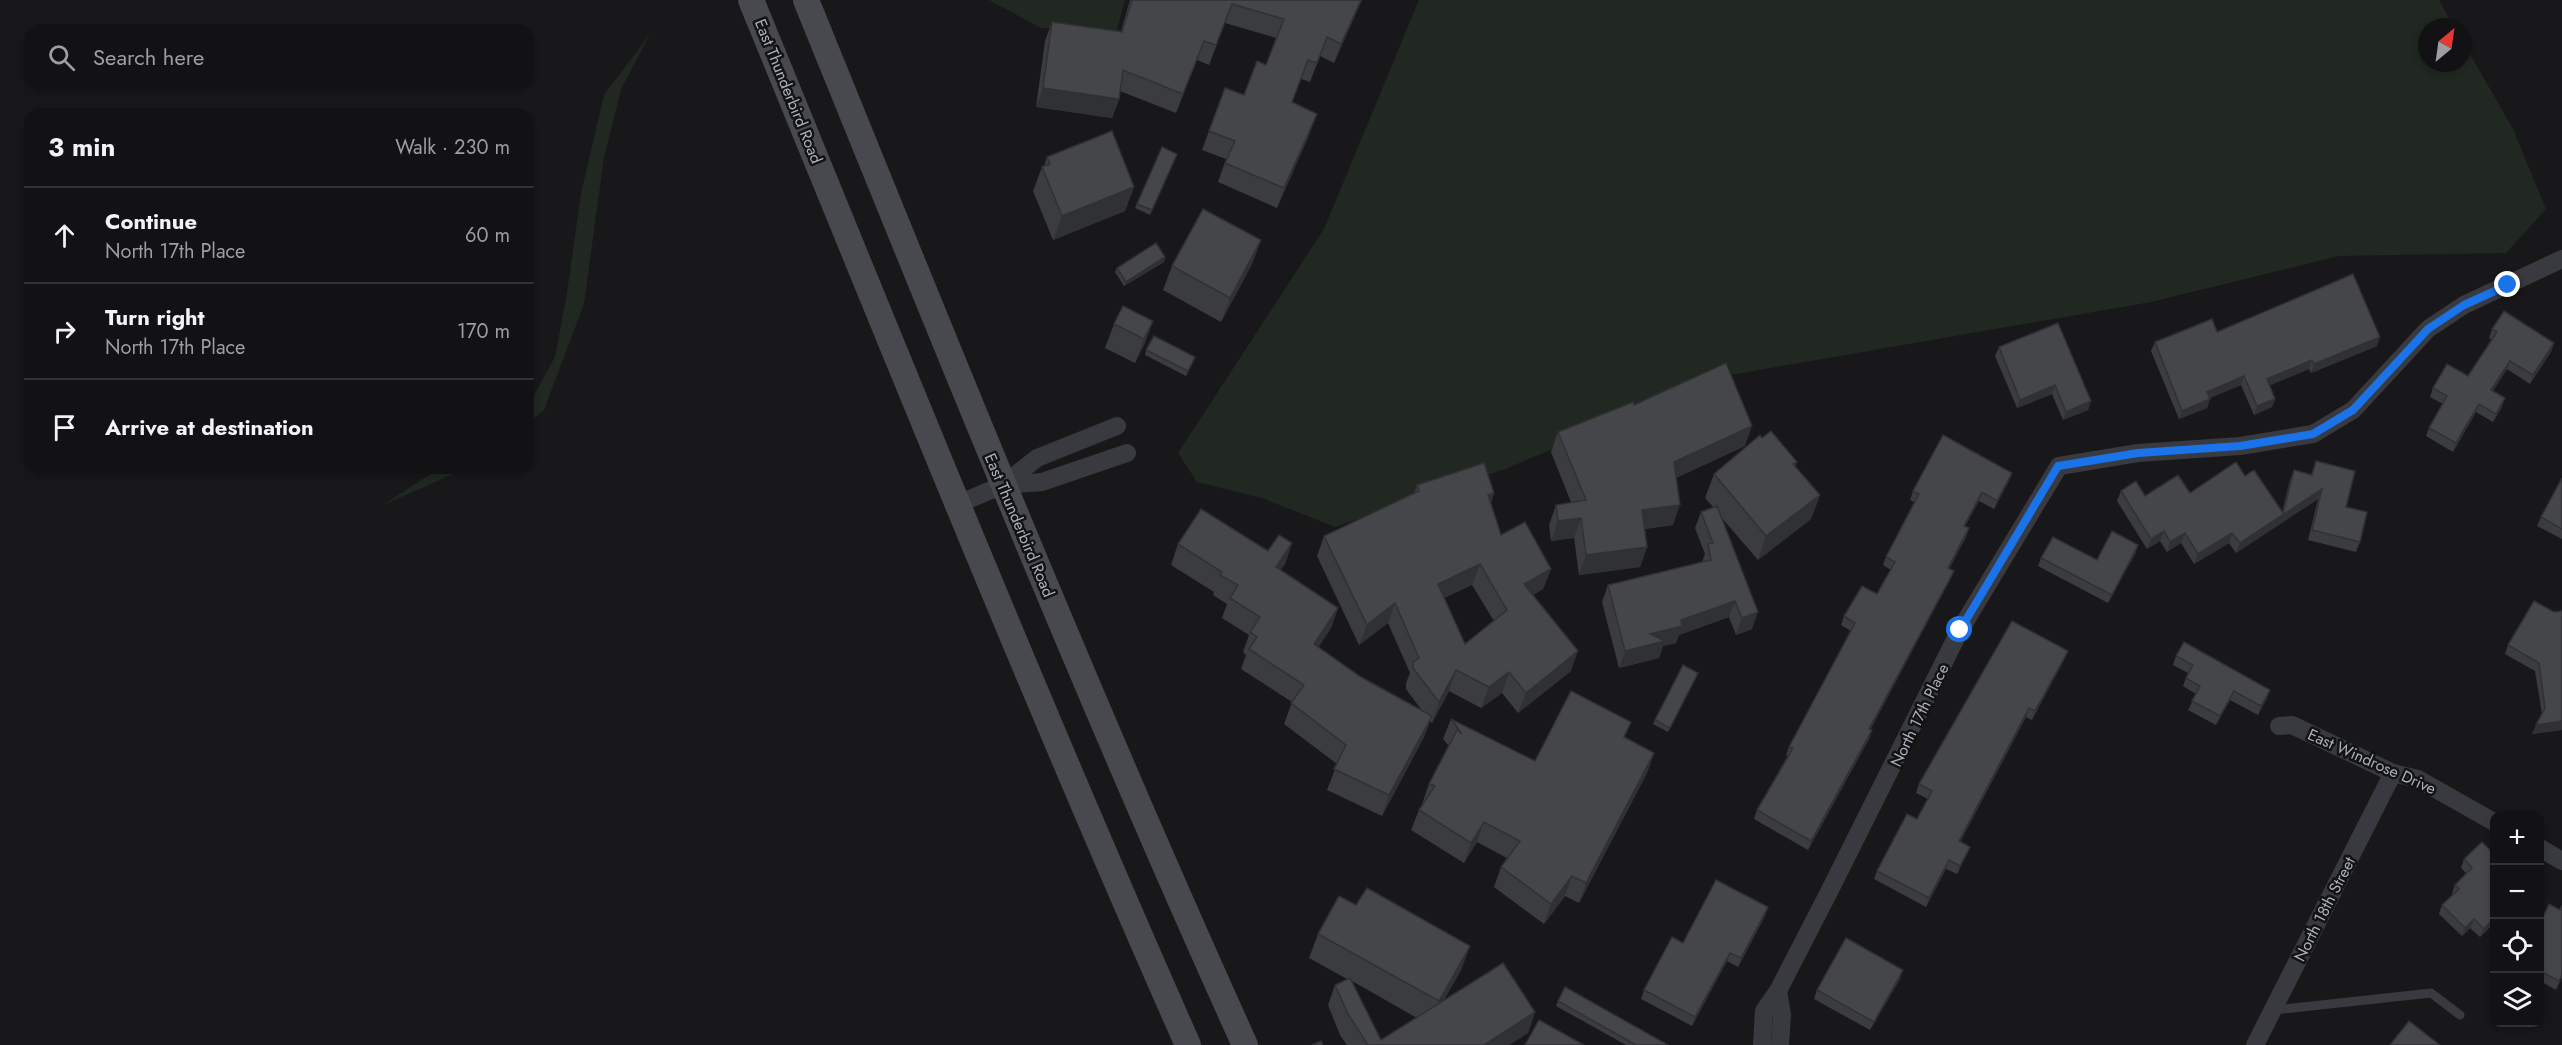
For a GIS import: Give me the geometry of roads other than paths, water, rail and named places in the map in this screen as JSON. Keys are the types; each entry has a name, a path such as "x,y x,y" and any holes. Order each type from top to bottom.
{"main road":[{"name":"East Thunderbird Road","path":"752,0 958,504 1188,1045"},
{"name":"East Thunderbird Road","path":"806,0 1003,485 1182,906 1245,1045"}],"street":[{"name":"North 17th Place","path":"1762,1045 1764,1011 1778,991 1960,630 2058,466 2138,453 2240,446 2313,434 2353,410 2428,329 2464,305 2562,259"},
{"path":"958,504 1003,485 1037,458 1117,426"},
{"path":"1003,485 1042,482 1127,453"},
{"name":"East Windrose Drive","path":"2279,726 2292,725 2393,773 2418,779 2490,820"},
{"name":"North 18th Street","path":"2255,1045 2393,773"},
{"path":"2544,850 2562,861"},
{"path":"1778,991 1782,1015 1780,1045"}],"lane":[{"path":"2274,1010 2431,993 2460,1015"}]}
